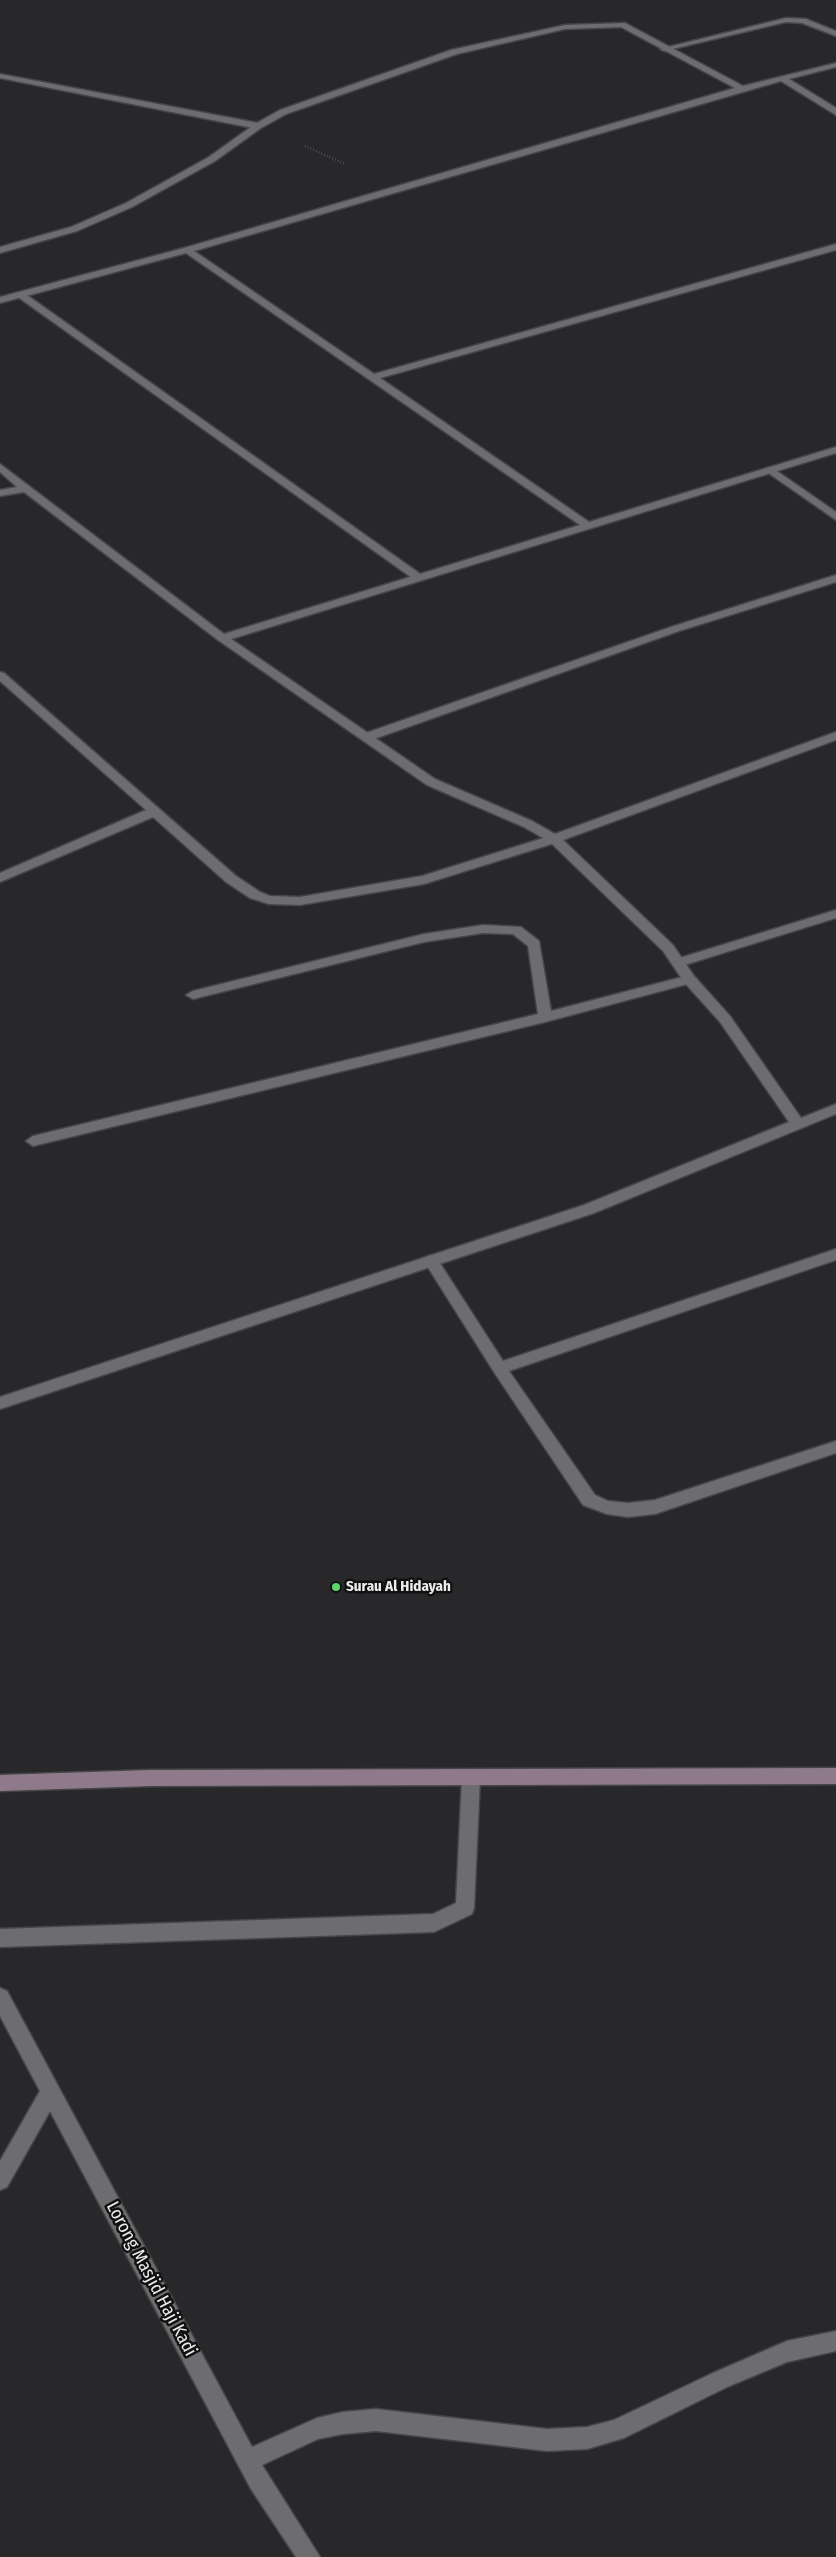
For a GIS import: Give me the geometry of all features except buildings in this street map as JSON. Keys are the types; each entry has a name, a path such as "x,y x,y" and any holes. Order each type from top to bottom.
{"street":[{"path":"664,49 786,20 803,21 836,34"},
{"path":"0,250 74,230 129,205 212,159 258,126 283,112 454,52 565,27 622,26 742,89"},
{"path":"0,300 187,250 742,89 836,65"},
{"path":"0,76 258,126"},
{"path":"783,80 836,112"},
{"path":"374,377 836,247"},
{"path":"187,250 588,526"},
{"path":"21,295 419,578"},
{"path":"222,638 836,450"},
{"path":"0,467 26,489 222,638 431,782 528,824 554,840 668,948 690,979 725,1019 798,1124"},
{"path":"771,470 836,517"},
{"path":"0,493 26,489"},
{"path":"366,737 675,629 836,578"},
{"path":"0,675 232,879 255,896 269,900 300,901 424,880 554,840 836,736"},
{"path":"0,878 154,811"},
{"path":"678,963 836,914"},
{"path":"193,995 424,938 483,929 516,930 534,944 545,1017"},
{"path":"33,1141 545,1017 690,979"},
{"path":"0,1404 589,1209 836,1109"},
{"path":"499,1368 836,1254"},
{"path":"432,1261 499,1368 589,1500 607,1507 628,1510 655,1507 836,1447"},
{"path":"0,1783 150,1778 836,1776"},
{"path":"0,1938 434,1924 465,1908 471,1778"},
{"name":"Lorong Masjid Haji Kadi","path":"0,1997 259,2481 309,2557"},
{"path":"0,2180 51,2091"},
{"path":"248,2460 317,2429 344,2423 376,2420 547,2440 587,2438 616,2430 720,2380 787,2352 836,2340"}],"path":[{"path":"258,126 349,166 390,191"}],"place":[{"name":"Surau Al Hidayah","path":"336,1587"}]}
